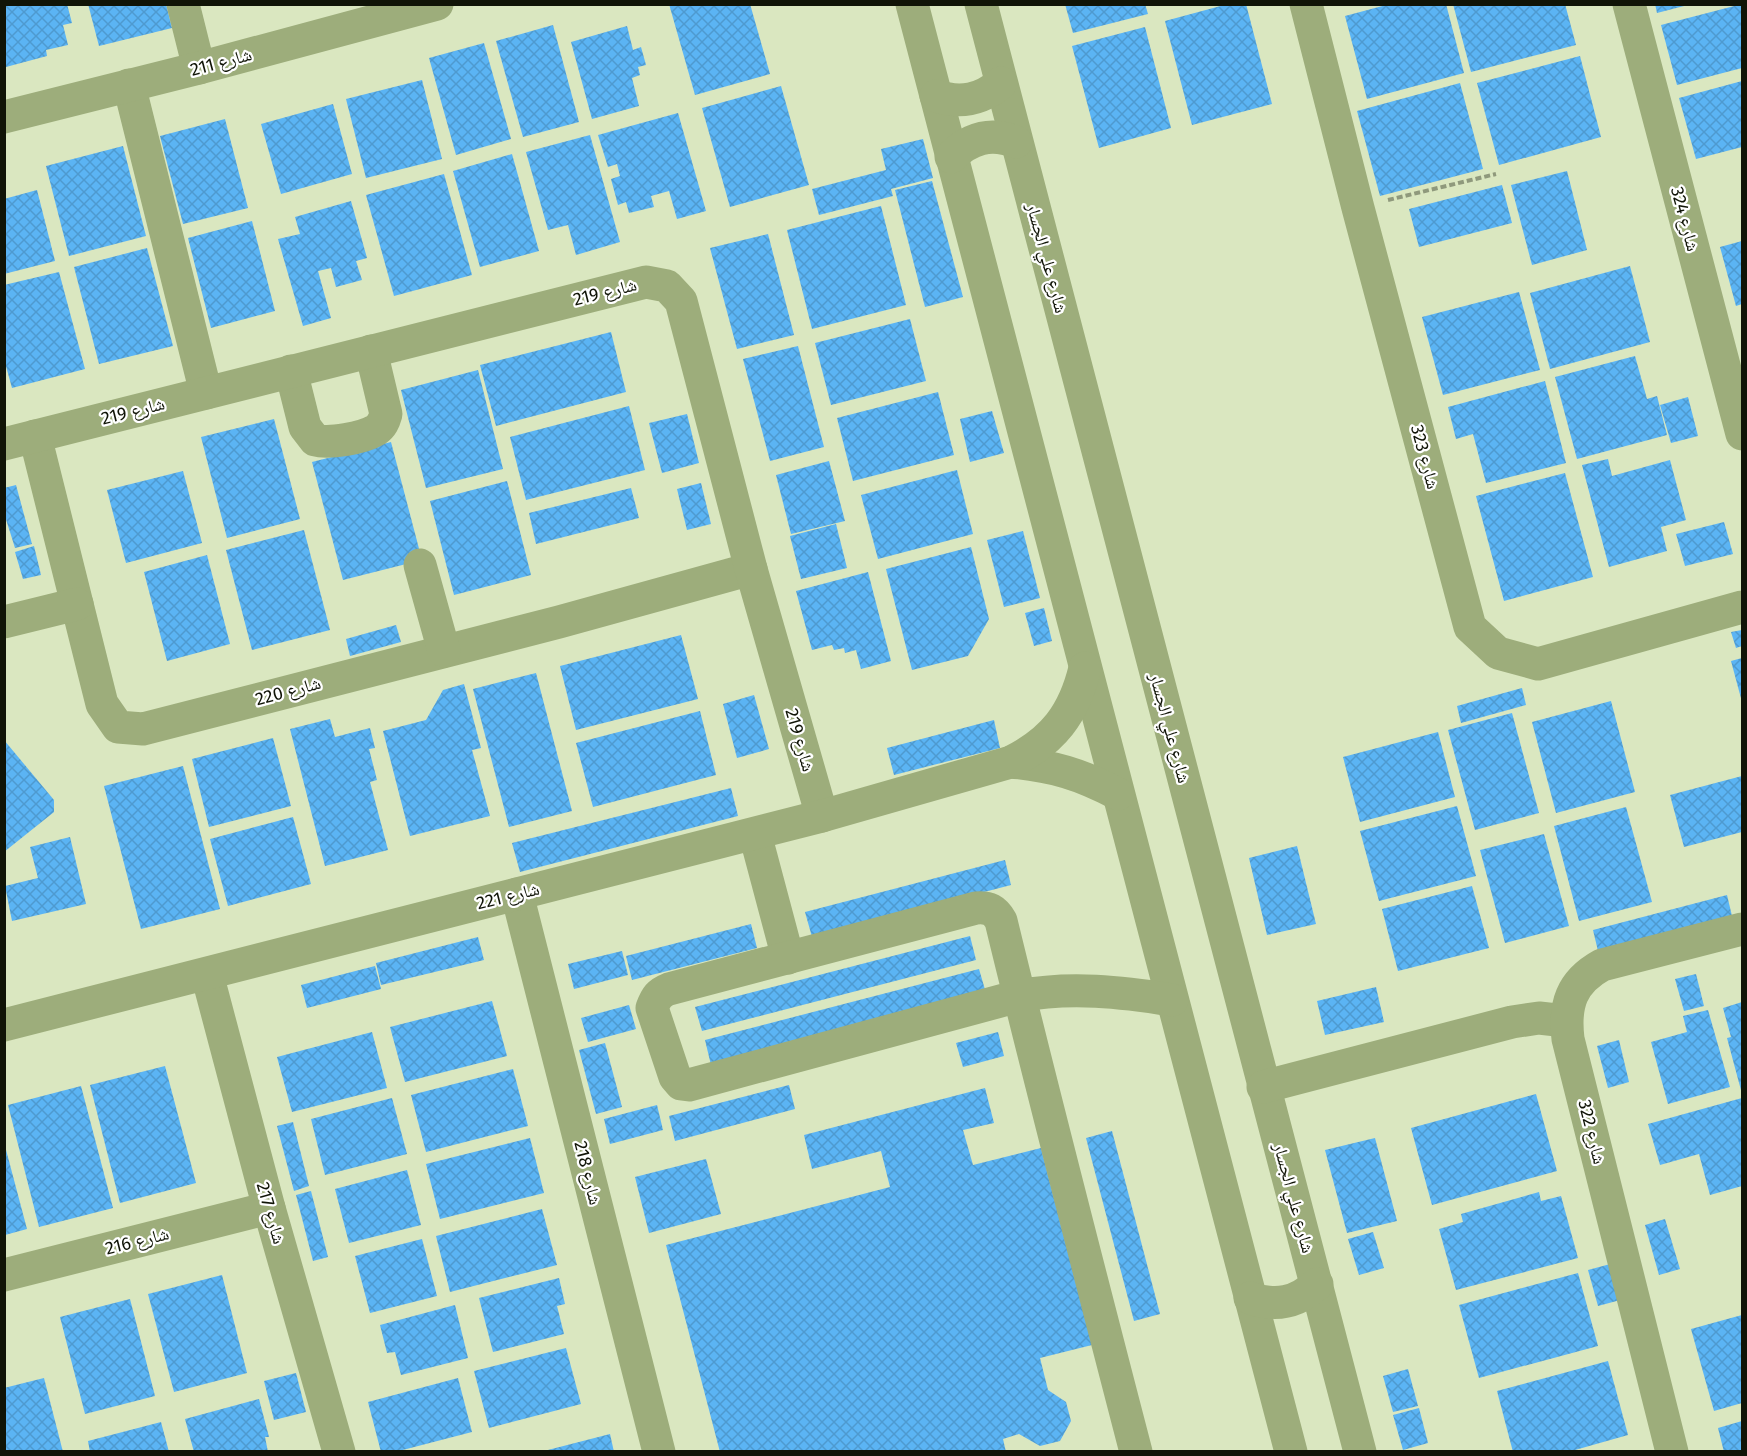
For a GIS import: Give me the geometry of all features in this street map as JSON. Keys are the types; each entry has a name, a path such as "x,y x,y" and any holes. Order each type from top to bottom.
{"street":[{"path":"183,4 199,68"},
{"name":"شارع 211","path":"4,117 199,68 437,4"},
{"path":"912,4 1291,1452"},
{"name":"شارع علي الجسار","path":"981,4 1360,1452"},
{"name":"شارع 323","path":"1306,4 1470,627 1498,653 1538,664 1743,607"},
{"name":"شارع 324","path":"1629,4 1743,434"},
{"path":"936,96 959,101 970,100 982,96 1001,83"},
{"path":"129,85 206,393"},
{"path":"951,157 961,147 985,137 1006,138 1016,142"},
{"name":"شارع 219","path":"20,440 646,282 667,286 681,301 751,569 822,816"},
{"path":"291,371 305,427 315,440 331,442 370,433 378,429 386,414 371,351"},
{"name":"شارع 220","path":"20,440 77,604 102,704 118,727 143,729 751,569"},
{"path":"420,565 444,651"},
{"path":"7,613 77,604"},
{"name":"شارع 221","path":"4,1025 755,834 1011,762 1028,754 1057,729 1075,700 1085,668"},
{"name":"شارع 221","path":"1011,762 1066,771 1118,794"},
{"path":"755,834 788,958"},
{"name":"شارع 218","path":"517,894 658,1452"},
{"path":"1136,1452 1019,996 1001,921 993,910 984,907 661,992 652,1008 671,1069 681,1084 689,1085 1019,996 1060,991 1105,992 1172,1000"},
{"name":"شارع 322","path":"1672,1452 1568,1039 1566,1021 1568,1003 1576,987 1588,973 1602,965 1743,929"},
{"name":"شارع 217","path":"207,974 269,1208 339,1452"},
{"path":"1263,1087 1512,1022 1539,1018 1566,1021"},
{"name":"شارع 216","path":"4,1275 269,1208"},
{"path":"1250,1298 1271,1304 1283,1303 1307,1293 1317,1284"}],"path":[{"path":"1358,208 1496,174"}],"building":[{"path":"4,4 67,4 72,23 63,25 68,45 46,50 47,56 6,67"},
{"path":"88,4 166,4 172,28 99,46"},
{"path":"669,4 750,4 770,74 695,95"},
{"path":"1065,4 1145,4 1148,14 1073,33"},
{"path":"1228,4 1246,4 1272,104 1192,125 1165,21"},
{"path":"1390,4 1446,4 1464,73 1367,99 1345,16"},
{"path":"1453,4 1565,4 1576,45 1471,72"},
{"path":"1655,4 1688,4 1688,5 1657,13"},
{"path":"1742,4 1742,68 1677,85 1661,25"},
{"path":"553,25 579,122 523,137 496,41"},
{"path":"627,26 633,50 641,47 646,65 638,67 640,75 632,78 639,106 592,119 571,42"},
{"path":"1145,27 1171,128 1099,148 1072,46"},
{"path":"484,43 511,139 456,155 429,58"},
{"path":"1580,56 1601,137 1499,165 1477,83"},
{"path":"422,80 442,159 366,178 346,99"},
{"path":"1742,81 1742,147 1696,159 1679,98"},
{"path":"1460,83 1483,169 1380,196 1357,111"},
{"path":"781,86 809,185 730,207 702,108"},
{"path":"333,104 352,174 281,194 261,124"},
{"path":"678,113 706,211 677,219 669,191 651,196 654,207 629,213 626,202 618,205 611,179 620,176 617,164 608,167 598,135"},
{"path":"225,119 248,208 183,224 160,136"},
{"path":"590,135 620,242 576,255 568,225 548,230 526,152"},
{"path":"923,139 933,178 891,189 893,196 819,215 812,189 886,170 881,149"},
{"path":"123,146 146,236 69,256 46,166"},
{"path":"512,154 539,251 480,267 453,171"},
{"path":"1567,171 1587,250 1532,265 1511,185"},
{"path":"444,174 472,275 394,296 366,195"},
{"path":"932,181 963,297 925,307 895,190"},
{"path":"1502,185 1512,223 1419,247 1409,209"},
{"path":"37,190 55,261 4,274 4,199"},
{"path":"351,201 367,258 356,261 362,280 336,287 331,268 318,271 331,318 303,326 278,239 300,234 295,217"},
{"path":"881,206 906,305 812,329 787,230"},
{"path":"252,221 275,311 211,328 188,238"},
{"path":"768,234 794,335 737,349 710,248"},
{"path":"1742,241 1742,304 1736,306 1720,247"},
{"path":"147,248 173,346 99,364 74,267"},
{"path":"1630,266 1650,342 1550,369 1530,293"},
{"path":"59,272 85,369 12,388 4,359 4,285"},
{"path":"1519,292 1540,370 1443,395 1422,317"},
{"path":"910,319 926,381 831,405 815,343"},
{"path":"611,332 626,392 496,426 480,365"},
{"path":"798,346 824,447 770,461 743,359"},
{"path":"1635,356 1647,399 1657,396 1667,435 1577,459 1555,377"},
{"path":"478,370 503,469 426,488 401,390"},
{"path":"1545,381 1566,463 1486,483 1473,434 1456,439 1448,407"},
{"path":"938,392 954,455 853,481 837,418"},
{"path":"1688,397 1698,436 1671,443 1660,405"},
{"path":"629,406 645,470 526,500 510,437"},
{"path":"992,411 1004,453 970,462 960,419"},
{"path":"687,414 699,463 662,473 649,423"},
{"path":"274,419 300,519 227,538 201,437"},
{"path":"391,442 422,560 343,580 312,462"},
{"path":"1608,459 1612,476 1670,460 1686,520 1661,527 1667,551 1609,567 1582,465"},
{"path":"829,461 845,521 791,534 776,475"},
{"path":"957,470 973,534 878,559 861,495"},
{"path":"183,471 202,543 126,563 107,490"},
{"path":"1565,473 1593,577 1504,601 1476,496"},
{"path":"507,481 531,575 454,595 430,501"},
{"path":"701,483 711,524 687,530 677,489"},
{"path":"16,485 32,544 15,548 4,513 4,488"},
{"path":"631,488 639,518 536,544 529,513"},
{"path":"1724,522 1733,554 1685,566 1676,534"},
{"path":"836,524 847,568 801,579 790,536"},
{"path":"304,530 330,630 252,650 226,550"},
{"path":"1023,531 1040,598 1004,607 987,540"},
{"path":"34,546 41,575 23,579 15,552"},
{"path":"971,547 989,619 968,656 912,670 886,569"},
{"path":"207,555 230,644 167,661 144,572"},
{"path":"868,572 891,661 861,669 856,650 845,653 844,648 834,650 832,645 812,650 796,591"},
{"path":"1044,608 1052,641 1034,646 1025,613"},
{"path":"396,625 401,642 350,656 346,639"},
{"path":"1742,630 1742,646 1736,648 1731,632"},
{"path":"681,635 698,699 576,730 560,666"},
{"path":"1742,658 1742,702 1731,661"},
{"path":"536,673 572,811 509,827 473,689"},
{"path":"464,684 481,748 472,750 490,816 410,836 383,731 426,720 443,690"},
{"path":"1522,688 1526,705 1461,723 1457,706"},
{"path":"754,695 769,749 737,758 723,704"},
{"path":"1611,701 1635,792 1556,813 1532,722"},
{"path":"700,711 716,775 593,807 576,743"},
{"path":"1512,713 1539,813 1475,830 1448,730"},
{"path":"330,719 335,737 370,728 375,748 369,749 377,780 370,782 388,850 325,866 290,729"},
{"path":"994,720 1000,748 894,775 887,748"},
{"path":"1438,732 1455,797 1360,822 1343,757"},
{"path":"273,738 291,806 209,827 192,759"},
{"path":"4,740 54,800 54,812 4,852"},
{"path":"183,766 220,909 141,929 104,786"},
{"path":"1742,776 1742,832 1684,847 1670,795"},
{"path":"731,788 738,816 520,872 512,843"},
{"path":"1457,806 1476,876 1379,901 1360,831"},
{"path":"1626,807 1652,902 1579,921 1554,826"},
{"path":"293,817 311,884 228,906 210,839"},
{"path":"1544,834 1569,926 1505,943 1480,850"},
{"path":"70,837 86,904 12,921 5,886 38,878 30,847"},
{"path":"1297,846 1316,924 1267,935 1249,858"},
{"path":"1005,860 1011,885 812,937 805,912"},
{"path":"1472,886 1489,948 1398,971 1382,909"},
{"path":"1727,895 1732,916 1598,951 1593,930"},
{"path":"751,924 757,948 632,980 626,956"},
{"path":"970,936 976,960 702,1031 695,1007"},
{"path":"478,937 484,960 381,985 376,963"},
{"path":"622,951 628,975 574,989 568,964"},
{"path":"375,966 381,989 307,1008 301,985"},
{"path":"979,969 986,993 711,1065 705,1040"},
{"path":"1696,974 1704,1006 1684,1011 1675,979"},
{"path":"1376,987 1384,1022 1325,1035 1317,1001"},
{"path":"492,1001 507,1056 405,1082 390,1027"},
{"path":"1742,1002 1742,1094 1727,1038 1731,1037 1723,1008"},
{"path":"629,1005 636,1029 588,1042 581,1018"},
{"path":"1708,1010 1730,1087 1668,1104 1651,1042 1687,1032 1683,1016"},
{"path":"372,1032 387,1088 292,1112 277,1057"},
{"path":"998,1032 1004,1056 963,1067 956,1043"},
{"path":"1619,1040 1629,1082 1608,1088 1597,1046"},
{"path":"605,1043 622,1107 596,1114 579,1050"},
{"path":"165,1066 196,1183 120,1203 90,1085"},
{"path":"513,1069 528,1126 426,1152 411,1095"},
{"path":"789,1085 795,1109 675,1141 669,1116"},
{"path":"81,1086 113,1208 39,1227 8,1105"},
{"path":"985,1088 994,1123 963,1130 973,1165 1041,1148 1092,1345 1040,1358 1048,1390 1066,1402 1071,1421 1060,1441 1040,1446 1019,1434 1003,1439 1006,1452 720,1452 666,1245 890,1187 881,1151 812,1169 804,1135"},
{"path":"1536,1094 1557,1171 1432,1205 1411,1128"},
{"path":"392,1098 407,1154 325,1175 311,1119"},
{"path":"1742,1098 1742,1186 1710,1195 1699,1154 1660,1165 1648,1124"},
{"path":"657,1105 663,1130 610,1144 604,1119"},
{"path":"293,1122 309,1186 294,1191 277,1126"},
{"path":"1112,1131 1160,1314 1134,1321 1086,1138"},
{"path":"530,1138 544,1193 440,1219 426,1164"},
{"path":"1375,1138 1397,1221 1347,1233 1325,1150"},
{"path":"5,1146 27,1229 5,1235"},
{"path":"706,1159 721,1214 649,1233 635,1177"},
{"path":"407,1170 421,1225 349,1243 335,1189"},
{"path":"311,1191 328,1257 313,1261 296,1195"},
{"path":"1539,1192 1541,1201 1561,1196 1578,1258 1456,1290 1439,1229 1463,1222 1461,1214"},
{"path":"542,1209 557,1265 450,1292 436,1236"},
{"path":"1665,1219 1680,1269 1659,1275 1645,1225"},
{"path":"1373,1232 1384,1268 1359,1275 1348,1239"},
{"path":"422,1239 437,1296 370,1313 355,1256"},
{"path":"1614,1263 1624,1299 1598,1306 1588,1270"},
{"path":"1578,1273 1598,1346 1479,1378 1459,1305"},
{"path":"222,1275 247,1373 174,1392 148,1294"},
{"path":"559,1278 565,1304 557,1306 564,1334 493,1352 479,1298"},
{"path":"130,1299 155,1396 85,1414 60,1317"},
{"path":"455,1305 468,1358 401,1375 395,1352 387,1353 380,1325"},
{"path":"1742,1315 1742,1403 1714,1411 1691,1329"},
{"path":"566,1348 581,1404 489,1428 474,1371"},
{"path":"1608,1361 1628,1435 1568,1452 1513,1452 1497,1391"},
{"path":"1408,1369 1418,1406 1393,1412 1383,1376"},
{"path":"296,1373 306,1412 274,1420 264,1381"},
{"path":"44,1378 63,1452 4,1452 4,1388"},
{"path":"458,1378 472,1432 395,1452 381,1452 368,1402"},
{"path":"259,1399 269,1437 265,1437 268,1452 194,1452 185,1419"},
{"path":"1419,1408 1428,1443 1403,1450 1393,1415"},
{"path":"1742,1421 1742,1452 1724,1452 1718,1428"},
{"path":"161,1422 169,1452 90,1452 88,1441"},
{"path":"610,1434 614,1452 544,1452 544,1451"}]}
